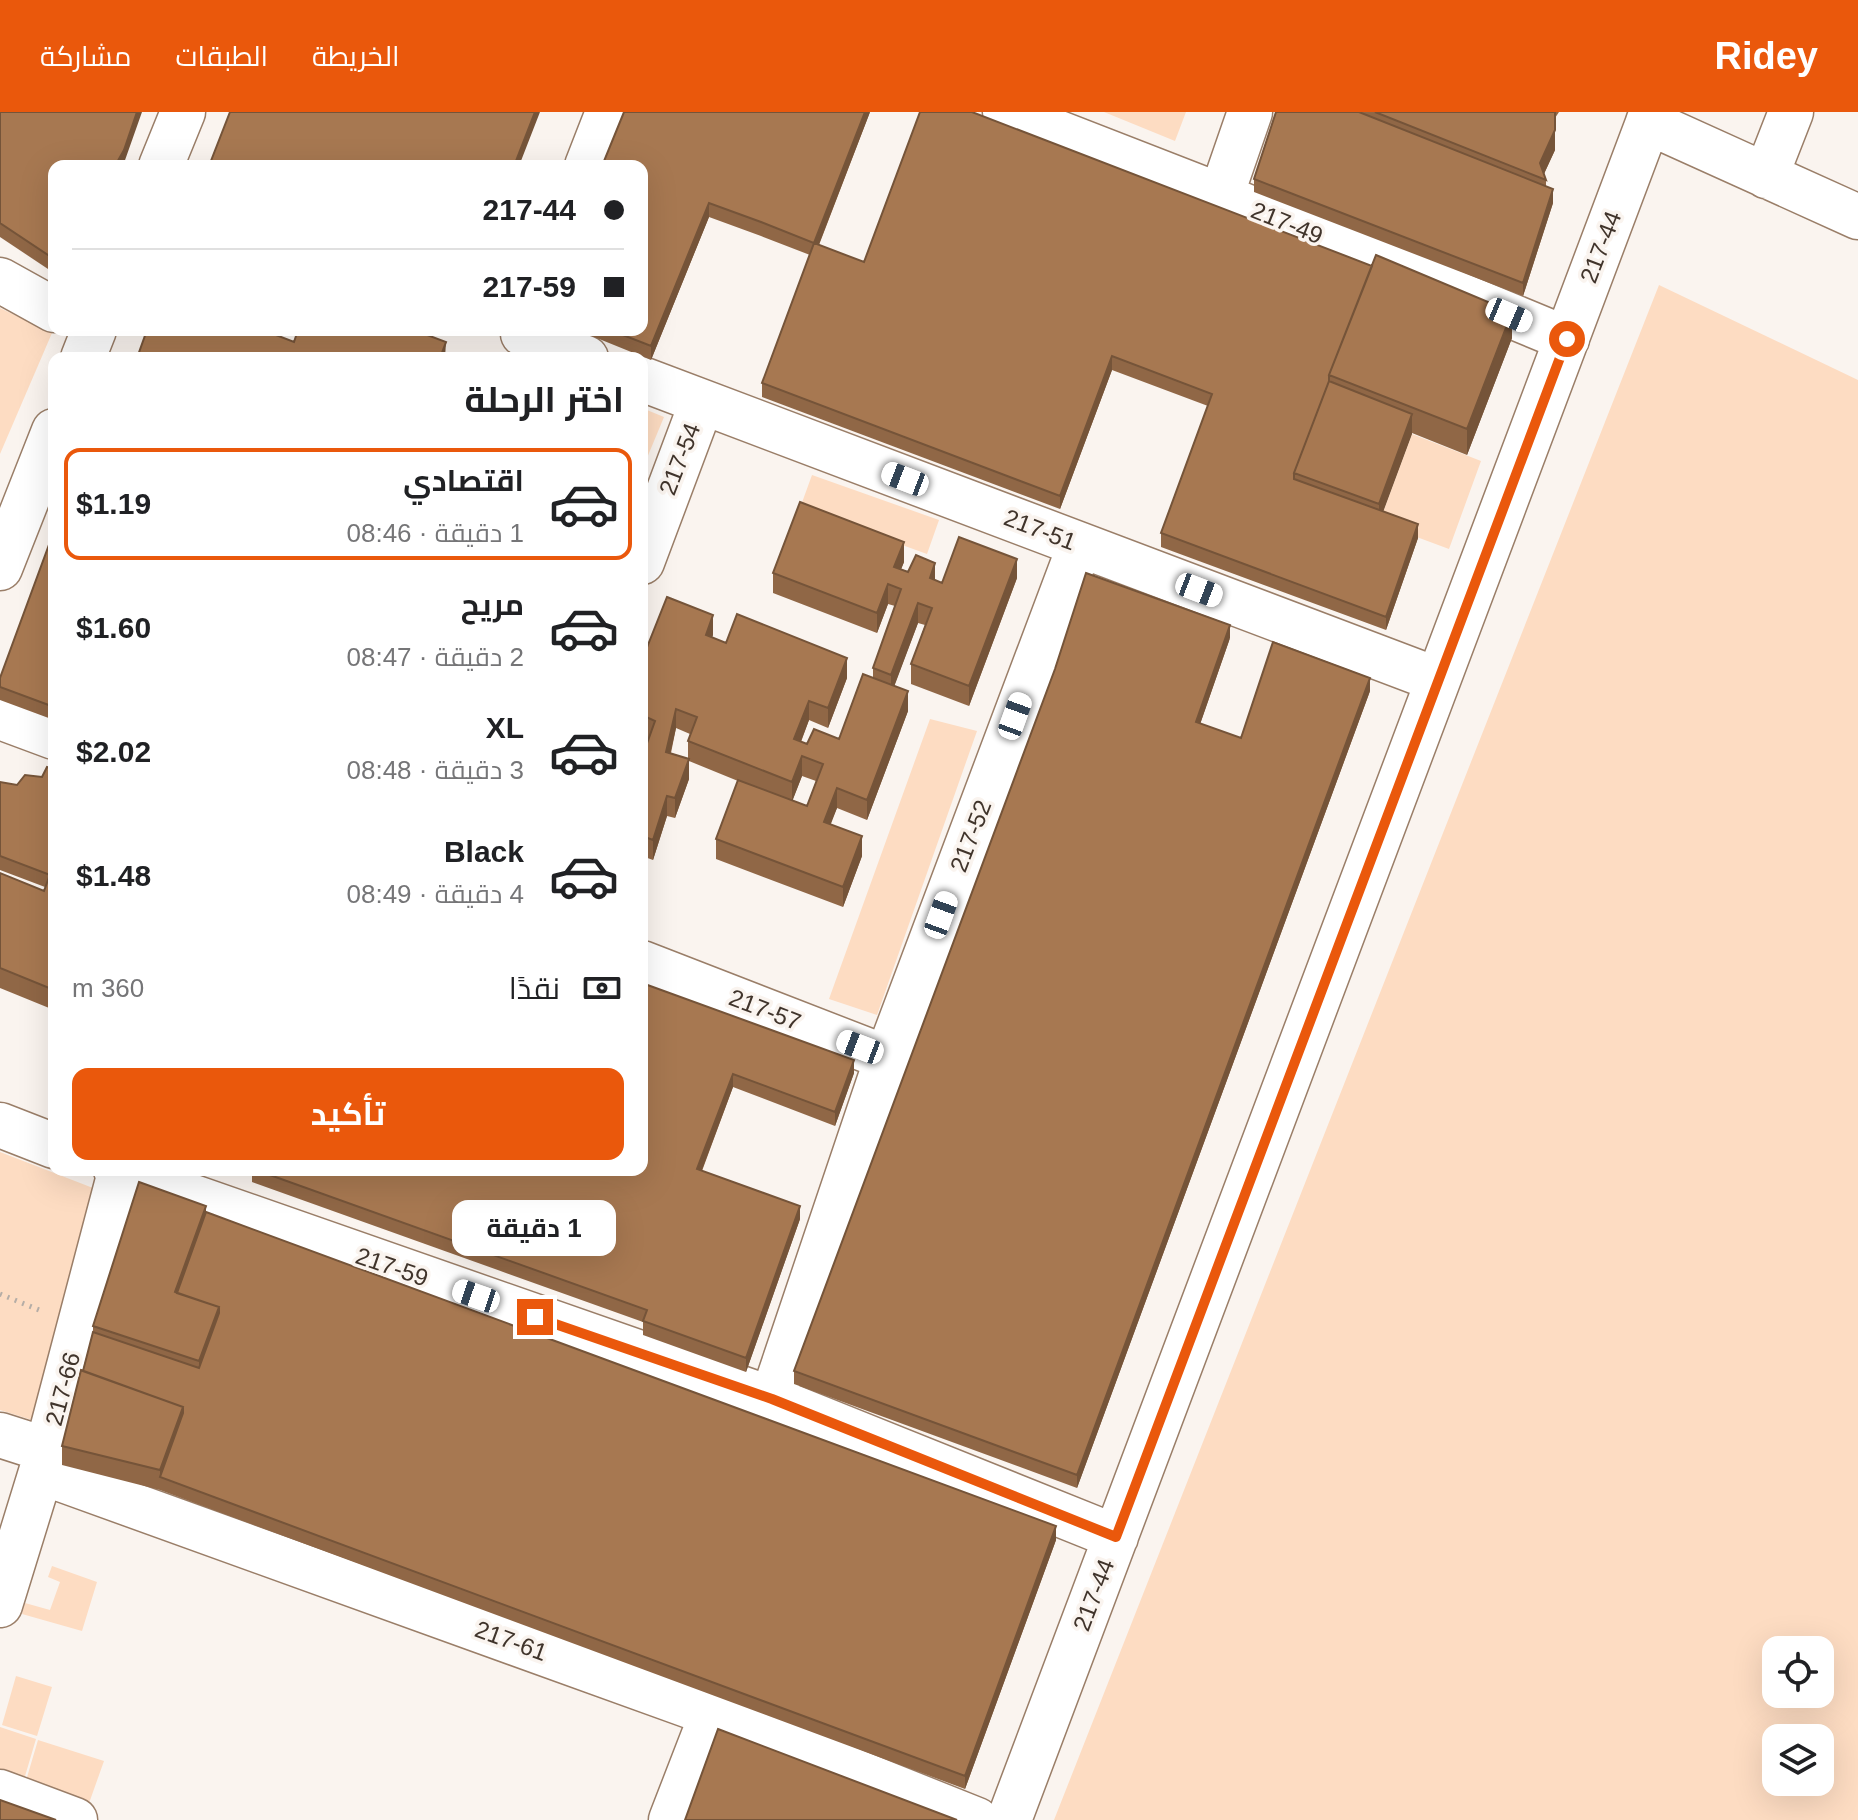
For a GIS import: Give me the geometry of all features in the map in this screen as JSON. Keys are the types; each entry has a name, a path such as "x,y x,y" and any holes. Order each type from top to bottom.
{"street":[{"path":"163,160 183,112"},
{"path":"589,160 608,112"},
{"name":"217-49","path":"1005,112 1221,196 1567,339"},
{"path":"1221,196 1250,112"},
{"path":"1766,176 1791,112"},
{"path":"1650,117 1766,176 1858,217"},
{"name":"217-44","path":"1009,1820 1650,117"},
{"path":"0,280 48,307"},
{"path":"521,341 563,352"},
{"name":"217-51","path":"648,381 1438,680"},
{"name":"217-54","path":"648,546 702,402"},
{"path":"0,568 48,446"},
{"name":"217-52","path":"772,1399 887,1058 1080,545"},
{"path":"0,717 48,735"},
{"name":"217-57","path":"648,965 887,1058"},
{"path":"0,1125 48,1144"},
{"name":"217-66","path":"0,1605 44,1461 117,1176"},
{"name":"217-59","path":"132,1176 772,1399 1116,1537"},
{"name":"217-61","path":"0,1435 44,1461 712,1714 977,1820"},
{"path":"671,1820 712,1714"},
{"path":"0,1792 75,1820"}],"shaded area":[{"path":"1104,112 1186,112 1175,141"},
{"path":"1659,285 1858,380 1858,1820 1054,1820"},
{"path":"0,308 48,331 51,336 0,454"},
{"path":"648,410 664,417 648,456"},
{"path":"1412,434 1481,461 1449,549 1379,523"},
{"path":"812,475 939,520 927,554 800,508"},
{"path":"930,719 977,731 877,1015 829,999"},
{"path":"0,1152 48,1171 48,1176 62,1176 93,1188 32,1420 0,1410"},
{"path":"52,1566 97,1582 82,1631 22,1614 25,1603 50,1610 60,1582 48,1577"},
{"path":"16,1676 52,1687 37,1736 2,1725"},
{"path":"0,1727 36,1739 23,1783 0,1775"},
{"path":"38,1740 104,1761 88,1806 25,1784"}],"building":[{"path":"0,112 137,112 118,160 48,160 48,255 0,223"},
{"path":"230,112 535,112 516,160 211,160"},
{"path":"624,112 865,112 814,243 709,203 651,346 625,336 648,336 648,160 604,160"},
{"path":"920,112 972,112 1372,266 1329,375 1294,479 1418,524 1386,617 1161,533 1212,394 1112,356 1060,496 762,383 814,243 864,262"},
{"path":"1276,112 1359,112 1553,189 1523,283 1254,179"},
{"path":"1375,112 1555,112 1555,130 1540,163 1546,180"},
{"path":"1376,255 1512,312 1467,429 1329,375"},
{"path":"145,336 278,336 294,342 296,336 430,336 446,342 442,352 139,352"},
{"path":"1329,381 1412,414 1379,504 1294,473"},
{"path":"800,502 904,542 894,567 908,572 916,555 935,563 930,578 942,583 959,537 1017,559 969,686 911,664 932,608 918,603 891,675 873,668 901,589 888,584 877,613 773,573"},
{"path":"48,547 48,705 0,687 0,678"},
{"path":"1086,573 1230,625 1196,722 1241,738 1273,642 1370,678 1077,1475 794,1371 1055,669"},
{"path":"667,597 713,615 706,635 726,643 737,614 847,658 828,708 809,701 794,739 807,744 814,729 839,739 863,674 908,691 867,800 837,788 824,822 862,836 843,887 716,839 738,780 807,806 823,764 802,756 792,782 688,741 697,717 676,709 666,752 689,759 675,798 667,796 653,840 648,838 648,740 655,721 648,718 648,645"},
{"path":"48,767 48,874 0,856 0,782 17,785 25,775 42,777"},
{"path":"0,873 44,891 48,880 48,988 0,968"},
{"path":"648,985 854,1060 835,1112 733,1074 697,1169 800,1206 746,1358 643,1321 647,1310 273,1176 648,1176"},
{"path":"139,1182 206,1206 175,1292 219,1307 199,1361 93,1326"},
{"path":"206,1212 1056,1526 965,1776 160,1477 183,1407 83,1371 93,1332 199,1368 219,1307 177,1293"},
{"path":"81,1370 183,1407 160,1470 62,1446"},
{"path":"718,1729 957,1820 685,1820"},
{"path":"0,1800 56,1820 0,1820"}],"route":[{"path":"535,1317 772,1399 1116,1537 1567,339"}]}
